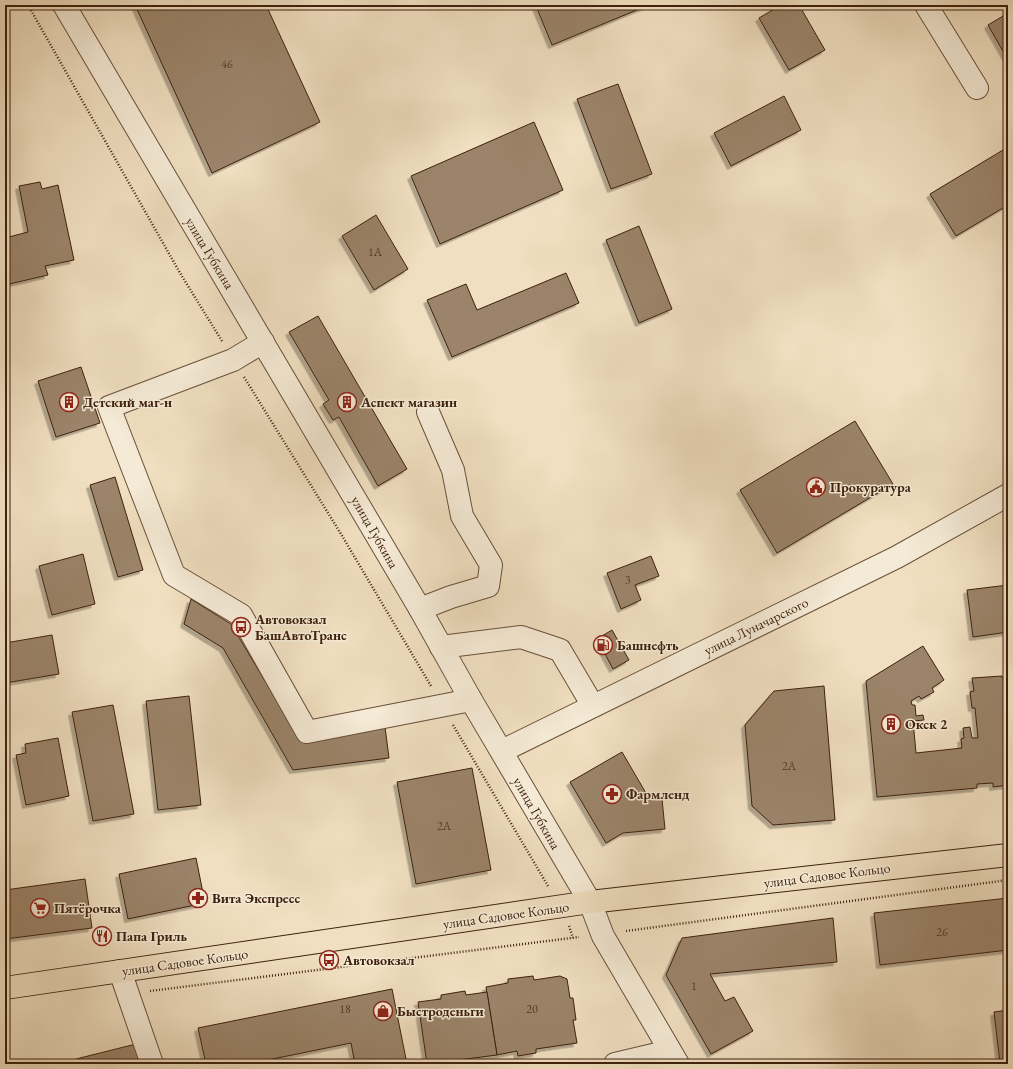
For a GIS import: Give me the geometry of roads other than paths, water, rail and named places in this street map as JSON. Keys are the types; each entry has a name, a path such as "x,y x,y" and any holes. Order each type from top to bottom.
{"main road":[{"name":"улица Садовое Кольцо","path":"5,988 560,906 1008,854"}],"street":[{"name":"улица Губкина","path":"64,5 420,609 471,700 590,902 603,936 674,1057"},
{"path":"926,5 978,88"},
{"path":"263,342 233,360 109,407 174,575 241,615 308,732 471,700"},
{"path":"420,609 451,597 488,586 491,565 462,516 453,470 428,412"},
{"name":"улица Луначарского","path":"502,751 897,557 1008,494"},
{"path":"441,647 521,637 560,650 593,706"},
{"path":"120,971 152,1064"},
{"path":"616,1064 674,1057"}],"place":[{"name":"Детский маг-н","path":"69,402"},
{"name":"Аспект магазин","path":"347,402"},
{"name":"Прокуратура","path":"816,487"},
{"name":"Автовокзал БашАвтоТранс","path":"241,627"},
{"name":"Башнефть","path":"603,645"},
{"name":"Окск 2","path":"891,724"},
{"name":"Фармленд","path":"612,794"},
{"name":"Вита Экспресс","path":"198,898"},
{"name":"Пятёрочка","path":"40,908"},
{"name":"Папа Гриль","path":"102,936"},
{"name":"Автовокзал","path":"329,960"},
{"name":"Быстроденьги","path":"383,1011"}]}
